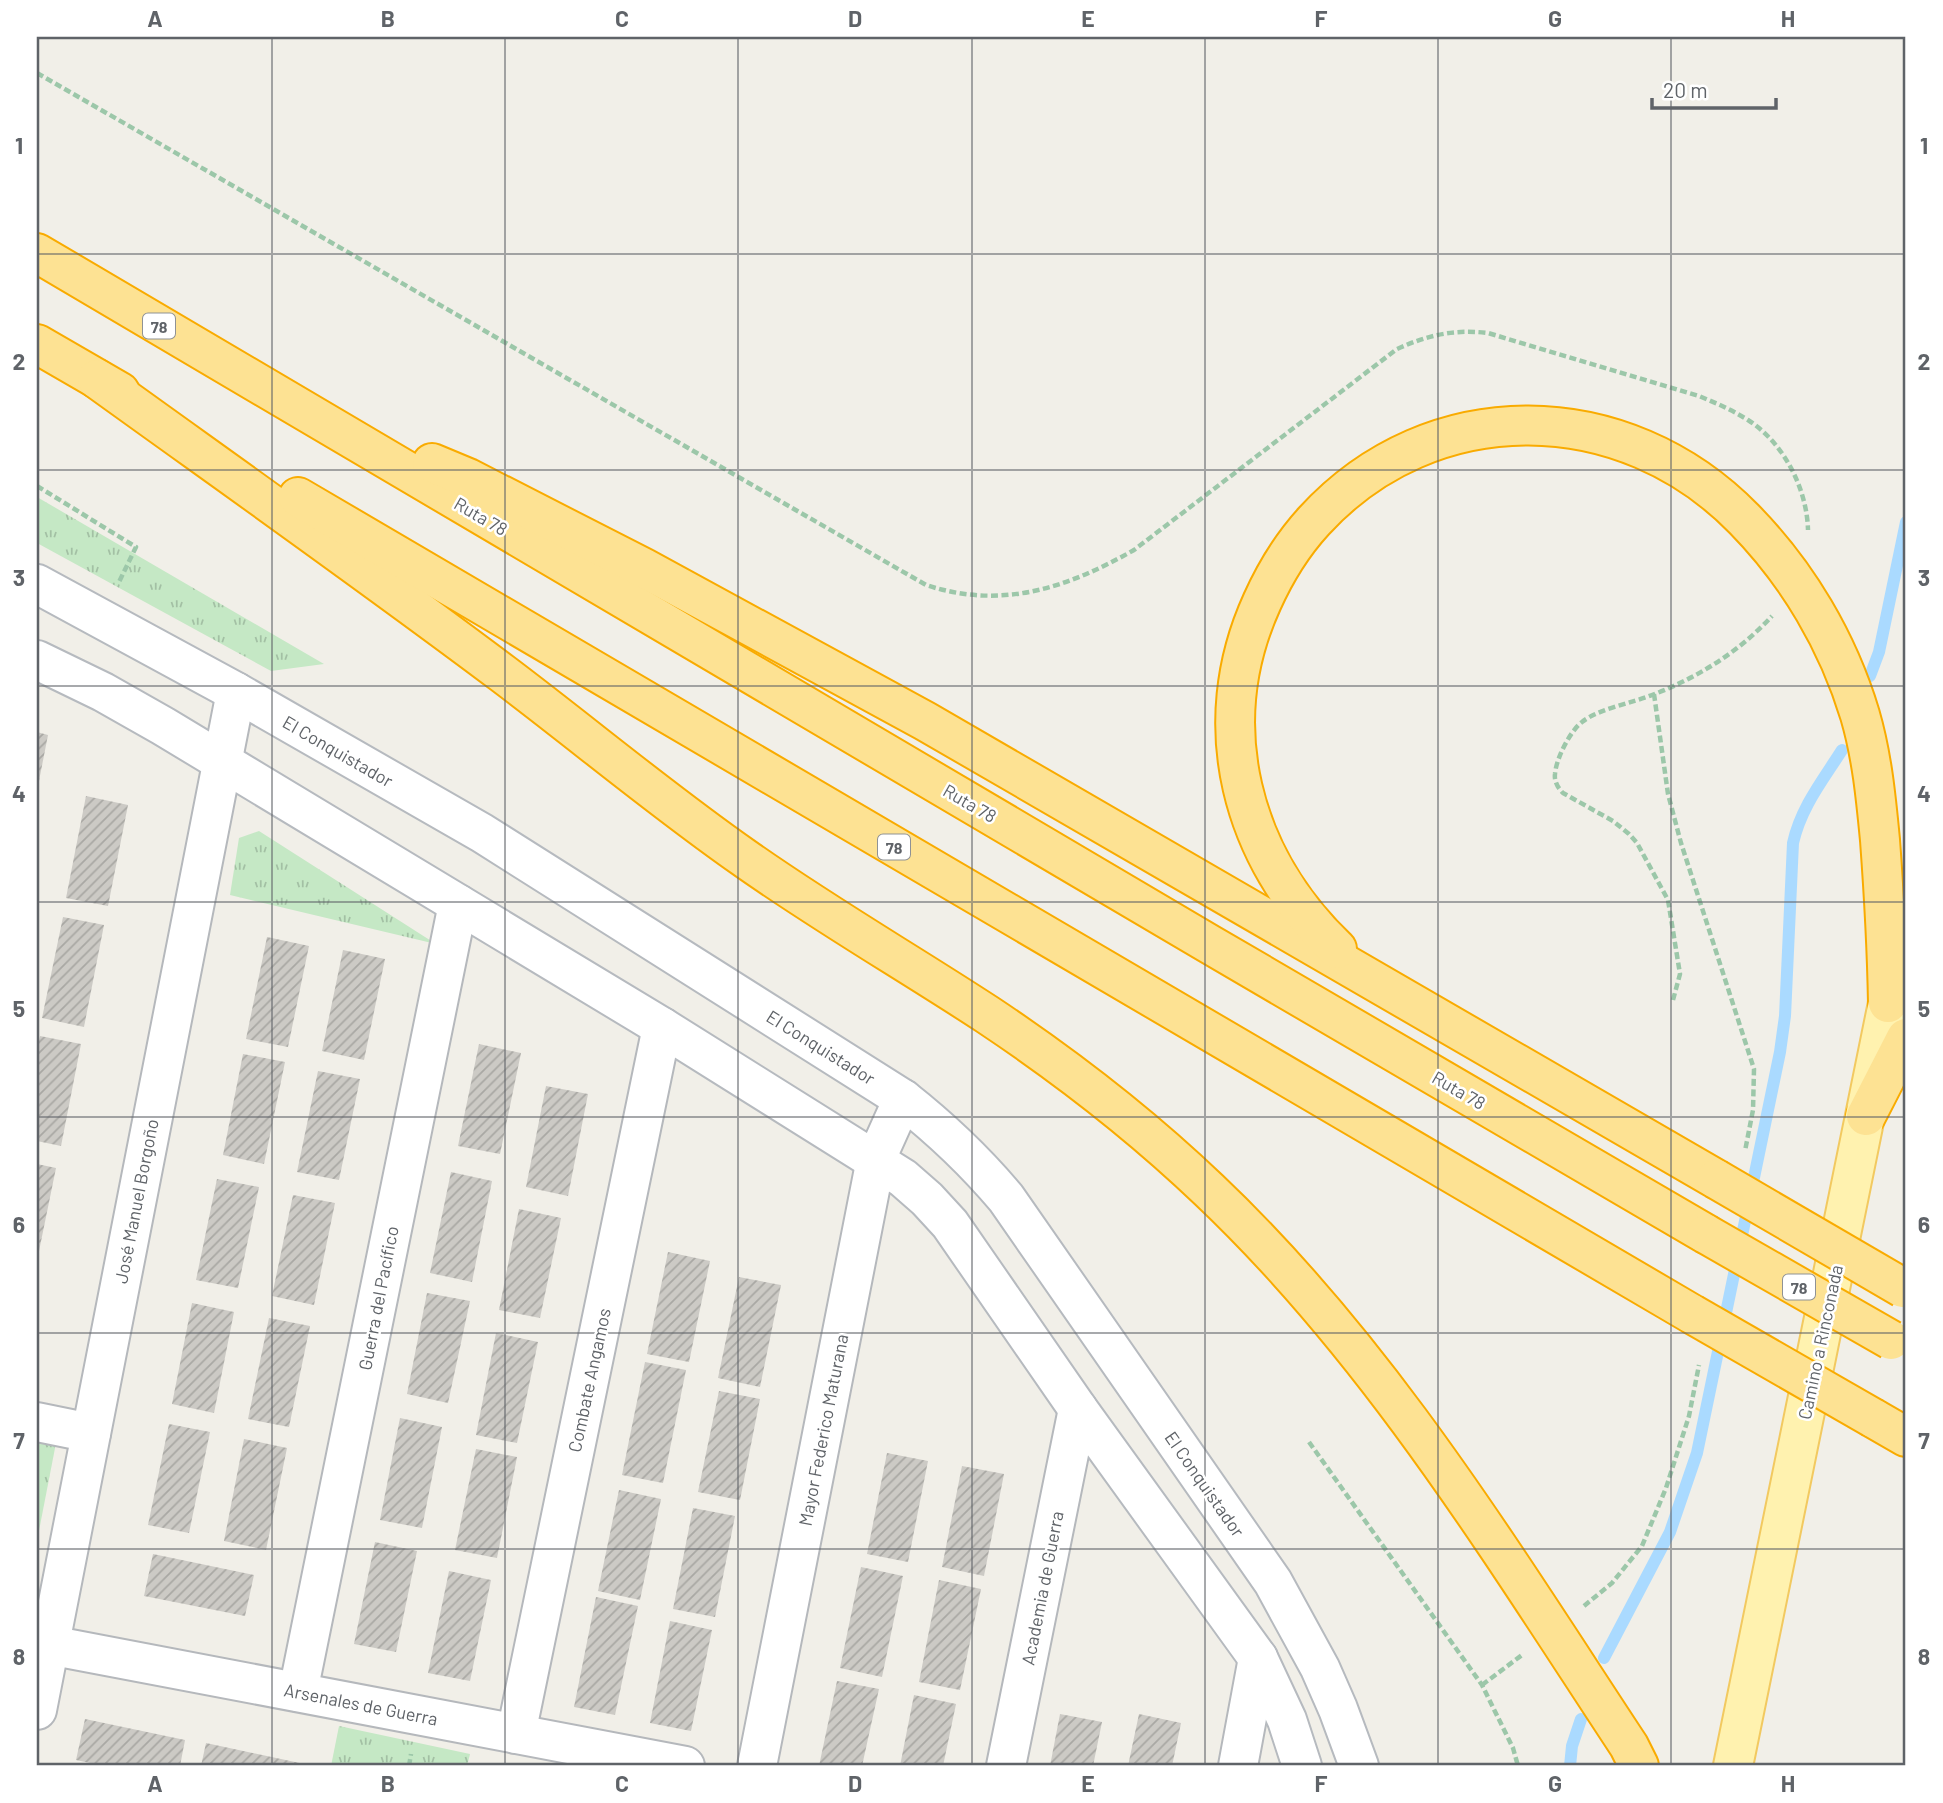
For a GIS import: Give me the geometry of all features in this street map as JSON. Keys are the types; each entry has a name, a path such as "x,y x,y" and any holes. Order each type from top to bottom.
{"highway":[{"name":"Ruta 78","path":"37,253 1899,1345"},
{"name":"78","path":"37,344 1906,1437"},
{"path":"97,379 426,616 656,794 744,858 861,937 985,1013 1042,1052 1098,1094 1200,1181 1265,1246 1385,1387 1449,1473 1629,1746 1639,1766"},
{"path":"281,398 468,478 656,575 925,721 1904,1289"},
{"path":"1369,979 1332,944 1299,905 1275,870 1255,832 1241,784 1235,733 1236,691 1243,654 1255,618 1272,579 1314,520 1360,481 1395,459 1433,442 1472,431 1505,426 1569,427 1604,434 1637,445 1699,479 1726,500 1750,525 1798,583 1819,619 1842,666 1860,716 1872,765 1886,909 1888,1003"},
{"path":"1866,1116 1906,1038"}],"main road":[{"name":"Camino a Rinconada","path":"1733,1766 1888,1003"}],"street":[{"name":"El Conquistador","path":"37,584 236,692 482,833 902,1099 940,1128 975,1161 1006,1198 1273,1582 1320,1668 1359,1766"},
{"path":"37,660 103,692 662,1027 876,1159 919,1192 950,1224 1078,1409 1258,1658 1287,1720 1302,1766"},
{"name":"José Manuel Borgoño","path":"37,1710 43,1645 91,1433 236,692"},
{"name":"Guerra del Pacífico","path":"298,1692 458,904"},
{"name":"Camino a Rinconada","path":"1888,1003 1906,918"},
{"name":"Combate Angamos","path":"516,1734 662,1027"},
{"name":"Mayor Federico Maturana","path":"757,1766 876,1159 902,1099"},
{"name":"Academia de Guerra","path":"1006,1766 1078,1409"},
{"path":"37,1422 91,1433"},
{"name":"Arsenales de Guerra","path":"43,1645 685,1766"},
{"path":"1238,1766 1258,1658"}],"path":[{"path":"37,73 794,510 926,585 951,593 977,597 1026,593 1064,583 1100,569 1134,550 1397,349 1421,338 1446,332 1488,333 1699,396 1730,409 1750,421 1767,437 1792,471 1802,490 1808,514 1808,533"},
{"path":"37,486 135,547 102,618"},
{"path":"1673,1000 1680,974 1668,900 1629,834 1613,821 1563,793 1557,786 1554,775 1565,743 1578,725 1693,677 1730,654 1763,626 1798,583"},
{"path":"1309,1442 1482,1685 1513,1748 1518,1766"},
{"path":"389,1766 412,1766"}],"green space":[{"path":"37,497 324,664 271,671 37,543"},
{"path":"259,831 436,944 230,895 239,838"},
{"path":"37,1439 56,1443 37,1541"},
{"path":"339,1726 470,1754 467,1766 331,1766"}],"building":[{"path":"37,732 48,735 38,786 37,786"},
{"path":"86,796 128,805 108,906 66,898"},
{"path":"63,917 104,925 84,1027 42,1018"},
{"path":"267,937 309,946 288,1047 246,1039"},
{"path":"343,950 385,959 364,1060 322,1051"},
{"path":"40,1036 81,1044 61,1146 37,1141 37,1050"},
{"path":"479,1044 521,1053 500,1154 458,1146"},
{"path":"243,1054 285,1062 264,1164 223,1155"},
{"path":"318,1071 360,1079 339,1180 297,1172"},
{"path":"546,1086 588,1094 568,1196 526,1187"},
{"path":"37,1164 56,1168 38,1256 37,1256"},
{"path":"451,1172 492,1181 472,1282 430,1273"},
{"path":"217,1179 259,1187 238,1288 196,1280"},
{"path":"293,1195 335,1203 314,1305 272,1296"},
{"path":"519,1209 561,1218 540,1318 499,1310"},
{"path":"668,1252 710,1261 689,1362 647,1354"},
{"path":"739,1277 781,1285 760,1387 718,1378"},
{"path":"427,1293 470,1301 448,1403 407,1394"},
{"path":"192,1303 234,1312 214,1413 172,1404"},
{"path":"269,1318 310,1326 289,1427 248,1419"},
{"path":"496,1333 538,1342 517,1443 476,1435"},
{"path":"645,1362 686,1370 663,1483 622,1475"},
{"path":"719,1391 760,1399 740,1500 698,1492"},
{"path":"400,1418 442,1427 422,1528 380,1520"},
{"path":"169,1424 210,1432 189,1533 148,1525"},
{"path":"244,1439 287,1448 266,1550 224,1541"},
{"path":"476,1449 517,1457 497,1558 455,1550"},
{"path":"887,1453 928,1461 908,1562 867,1554"},
{"path":"962,1466 1004,1474 984,1576 942,1567"},
{"path":"619,1490 661,1499 640,1600 598,1591"},
{"path":"693,1508 735,1516 715,1617 673,1609"},
{"path":"375,1542 417,1551 396,1652 354,1644"},
{"path":"153,1554 254,1575 245,1616 144,1596"},
{"path":"861,1567 903,1576 882,1677 840,1668"},
{"path":"449,1571 491,1580 470,1681 428,1673"},
{"path":"939,1580 981,1589 960,1690 919,1682"},
{"path":"596,1597 638,1606 615,1715 574,1707"},
{"path":"670,1621 712,1630 691,1731 650,1723"},
{"path":"837,1681 879,1689 862,1766 819,1766"},
{"path":"914,1695 956,1704 943,1766 900,1766"},
{"path":"1060,1714 1102,1722 1093,1766 1050,1766"},
{"path":"1139,1714 1181,1723 1172,1766 1128,1766"},
{"path":"85,1719 185,1740 180,1766 104,1766 76,1760"},
{"path":"206,1743 309,1765 309,1766 201,1766"}],"waterway":[{"path":"1870,676 1879,652 1906,522"},
{"path":"1604,1658 1670,1532 1697,1453 1780,1052 1785,1016 1793,843 1807,806 1842,750"},
{"path":"1570,1766 1572,1746 1581,1719"}]}
